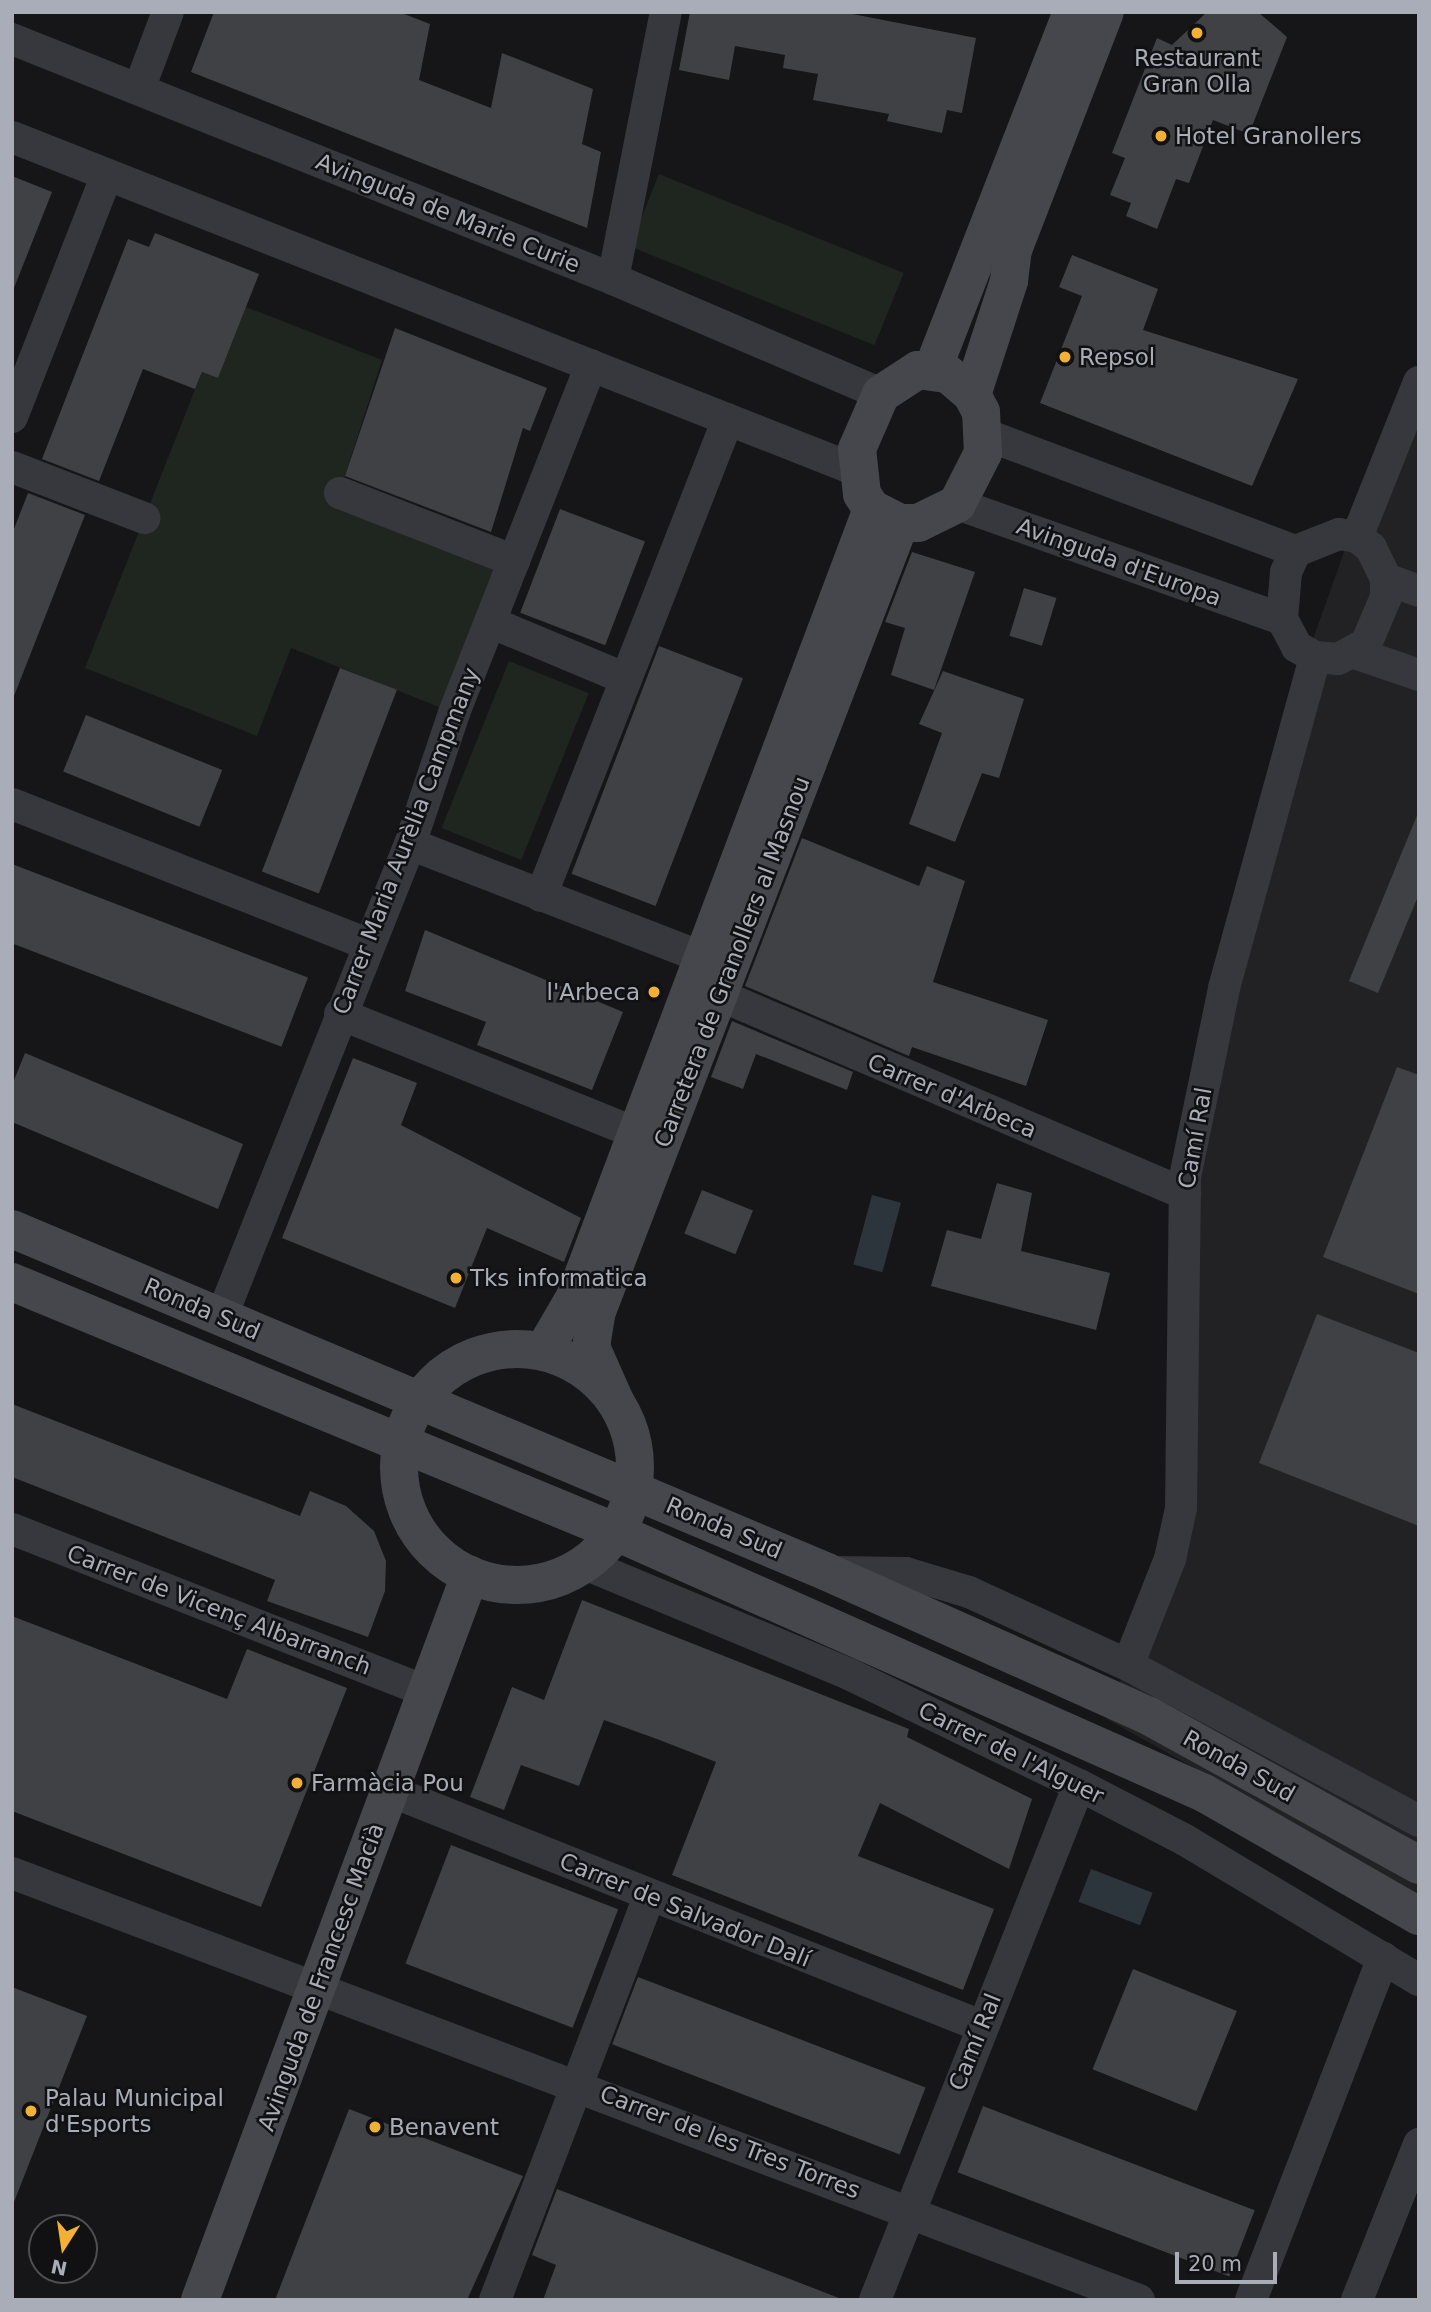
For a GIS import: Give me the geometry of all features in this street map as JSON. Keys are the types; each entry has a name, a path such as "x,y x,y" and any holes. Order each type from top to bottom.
{"main road":[{"path":"932,371 1072,12"},
{"path":"972,395 1009,281 1013,250 1105,12"},
{"path":"932,371 948,374 972,395 984,433 977,472 957,504 929,519 886,516 856,470 862,428 881,394 908,373 932,371"},
{"name":"Carretera de Granollers al Masnou","path":"544,1350 575,1297 702,957 886,516"},
{"name":"Carretera de Granollers al Masnou","path":"634,1491 634,1449 592,1347 596,1314 719,995 886,516"},
{"name":"Ronda Sud","path":"12,1229 221,1318 420,1398 827,1572 1149,1716 1419,1865"},
{"name":"Ronda Sud","path":"12,1282 616,1532 1204,1793 1419,1916"},
{"path":"615,1401 574,1363 544,1350 477,1355 447,1371 420,1398 400,1443 403,1501 416,1529 431,1549 470,1576 506,1584 538,1583 585,1564 616,1532 634,1491"},
{"name":"Avinguda de Francesc Macià","path":"200,2300 470,1576"}],"street":[{"path":"139,89 168,12"},
{"path":"613,279 666,12"},
{"name":"Avinguda de Marie Curie","path":"12,39 613,279 881,394"},
{"path":"12,137 856,470"},
{"path":"12,417 107,175"},
{"name":"Carrer Maria Aurèlia Campmany","path":"221,1318 367,944 410,844 490,622 591,365"},
{"path":"1357,537 1419,382"},
{"path":"541,896 728,419"},
{"path":"984,433 1296,551"},
{"path":"12,467 144,519"},
{"path":"340,494 514,561"},
{"name":"Avinguda d'Europa","path":"957,504 1282,620"},
{"path":"1322,537 1357,537 1371,548 1386,579 1381,616 1366,644 1355,653 1338,659 1315,657 1297,647 1282,620 1286,572 1296,551 1322,537"},
{"path":"1386,579 1419,591"},
{"path":"490,622 626,679"},
{"path":"1355,653 1419,675"},
{"name":"Camí Ral","path":"1128,1665 1170,1559 1181,1508 1185,1194 1224,988 1315,657"},
{"path":"12,804 367,944"},
{"path":"410,844 702,957"},
{"name":"Carrer d'Arbeca","path":"719,995 1185,1194"},
{"path":"340,1014 636,1133"},
{"name":"Carrer de Vicenç Albarranch","path":"12,1529 426,1691"},
{"name":"Carrer de l'Alguer","path":"585,1564 849,1674 1079,1785 1185,1840 1419,1980"},
{"path":"827,1572 906,1573 969,1592 1128,1665 1419,1821"},
{"name":"Camí Ral","path":"875,2300 981,2026 1079,1785"},
{"name":"Carrer de Salvador Dalí","path":"390,1791 649,1897 981,2026"},
{"name":"Carrer de les Tres Torres","path":"12,1873 910,2210 1139,2300"},
{"path":"495,2300 649,1897"},
{"path":"1251,2300 1383,1958"},
{"path":"1357,2300 1419,2144"}],"shaded area":[{"path":"659,174 904,273 875,345 630,246"},
{"path":"246,307 382,360 343,482 510,573 454,713 291,648 257,736 85,668 202,372 218,378"},
{"path":"1419,367 1419,1894 1107,1719 1164,1558 1175,1398 1173,1168 1301,673 1359,510"},
{"path":"509,661 589,693 521,860 442,828"},
{"path":"872,1195 901,1203 882,1272 853,1265"},
{"path":"1091,1869 1153,1893 1140,1925 1078,1902"}],"building":[{"path":"214,12 399,12 430,24 419,80 491,108 502,53 593,89 582,144 601,152 587,228 191,72"},
{"path":"690,12 842,12 976,38 962,113 947,110 942,133 887,121 889,114 813,100 818,74 783,68 785,55 735,46 729,80 679,70"},
{"path":"1207,12 1258,12 1287,37 1249,134 1213,120 1189,183 1176,179 1157,229 1126,216 1131,203 1110,195 1125,158 1112,153 1157,38 1172,45"},
{"path":"12,176 52,192 14,288 12,288"},
{"path":"155,233 259,274 218,378 202,372 195,389 143,369 99,481 42,459 128,239 149,247"},
{"path":"1072,255 1158,289 1143,330 1298,379 1252,486 1040,403 1082,296 1059,287"},
{"path":"395,328 547,388 530,431 523,428 491,532 345,476"},
{"path":"28,493 85,515 14,696 12,534"},
{"path":"560,509 645,542 605,645 520,613"},
{"path":"912,552 975,572 934,690 891,675 905,628 885,622"},
{"path":"1024,588 1057,598 1042,646 1009,636"},
{"path":"659,646 743,678 656,906 572,874"},
{"path":"340,668 397,690 319,893 262,872"},
{"path":"943,671 1024,699 999,778 982,773 955,842 909,824 942,733 919,724"},
{"path":"86,715 222,770 199,827 63,772"},
{"path":"1418,813 1419,894 1378,993 1349,981"},
{"path":"802,838 919,886 927,866 965,881 933,982 1048,1020 1026,1086 912,1047 909,1056 745,986"},
{"path":"12,864 308,978 281,1047 12,943"},
{"path":"425,930 623,1012 592,1090 477,1045 486,1022 405,991"},
{"path":"732,1021 853,1072 847,1090 756,1054 743,1089 711,1077"},
{"path":"25,1053 243,1144 218,1209 12,1122 12,1085"},
{"path":"353,1058 417,1083 401,1125 581,1218 564,1262 487,1228 455,1308 282,1238"},
{"path":"1397,1067 1419,1075 1419,1294 1323,1257"},
{"path":"997,1183 1032,1193 1021,1251 1110,1273 1096,1330 931,1286 947,1230 981,1239"},
{"path":"702,1190 753,1211 735,1254 684,1234"},
{"path":"1317,1314 1419,1353 1419,1526 1259,1463"},
{"path":"12,1404 300,1516 310,1491 346,1506 374,1531 386,1561 385,1591 368,1637 267,1601 275,1580 12,1477"},
{"path":"582,1600 909,1729 907,1737 1032,1799 1009,1869 880,1803 858,1856 994,1909 963,1990 672,1875 716,1762 604,1720 579,1786 521,1765 504,1810 470,1797 512,1687 544,1700"},
{"path":"12,1616 227,1699 247,1649 347,1688 261,1907 12,1811"},
{"path":"451,1845 618,1909 573,2028 405,1964"},
{"path":"1133,1969 1237,2011 1196,2111 1093,2069"},
{"path":"638,1977 926,2087 900,2155 612,2044"},
{"name":"Palau Municipal d'Esports","path":"12,1987 87,2016 14,2202 12,2202"},
{"path":"983,2106 1255,2210 1229,2277 958,2172"},
{"path":"349,2109 523,2176 467,2300 275,2300"},
{"path":"557,2189 839,2298 543,2300 556,2265 532,2255"}],"place":[{"name":"Restaurant Gran Olla","path":"1197,33"},
{"name":"Hotel Granollers","path":"1161,136"},
{"name":"Repsol","path":"1065,357"},
{"name":"l'Arbeca","path":"654,992"},
{"name":"Tks informatica","path":"456,1278"},
{"name":"Farmàcia Pou","path":"297,1783"},
{"name":"Palau Municipal d'Esports","path":"31,2111"},
{"name":"Benavent","path":"375,2127"}]}
